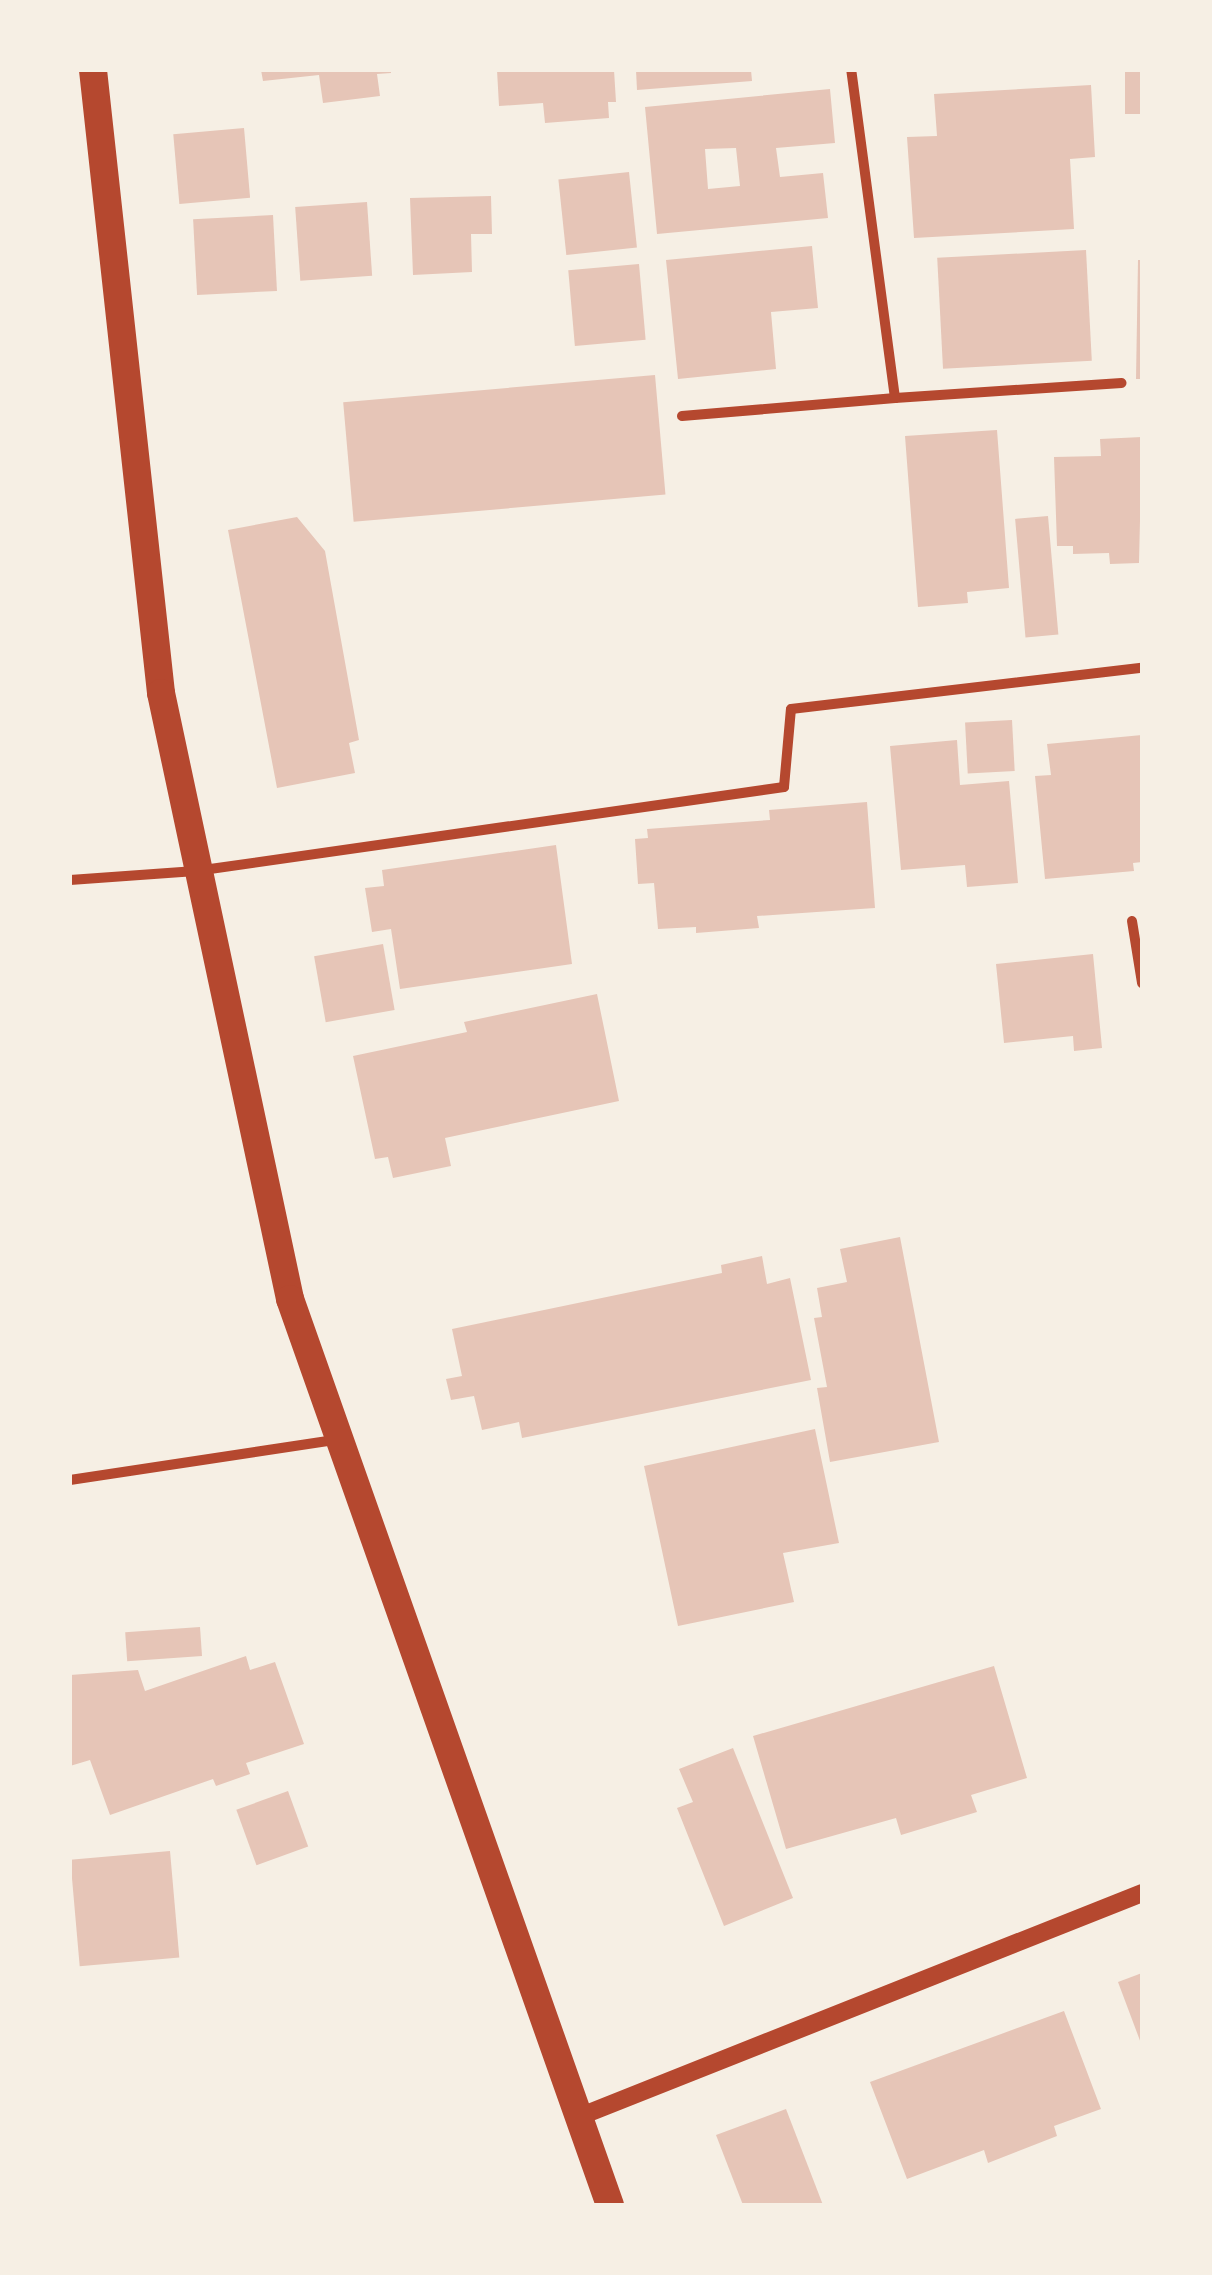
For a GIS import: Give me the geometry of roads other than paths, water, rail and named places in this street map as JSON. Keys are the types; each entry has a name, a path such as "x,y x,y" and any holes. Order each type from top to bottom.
{"highway":[{"path":"93,70 161,693 290,1300 576,2118 610,2205"}],"street":[{"path":"850,70 894,398"},
{"path":"682,416 1122,383"},
{"path":"70,880 196,871 784,786 791,708 1142,668"},
{"path":"1132,921 1142,982"},
{"path":"70,1480 340,1440"},
{"path":"576,2118 1142,1893"}]}
